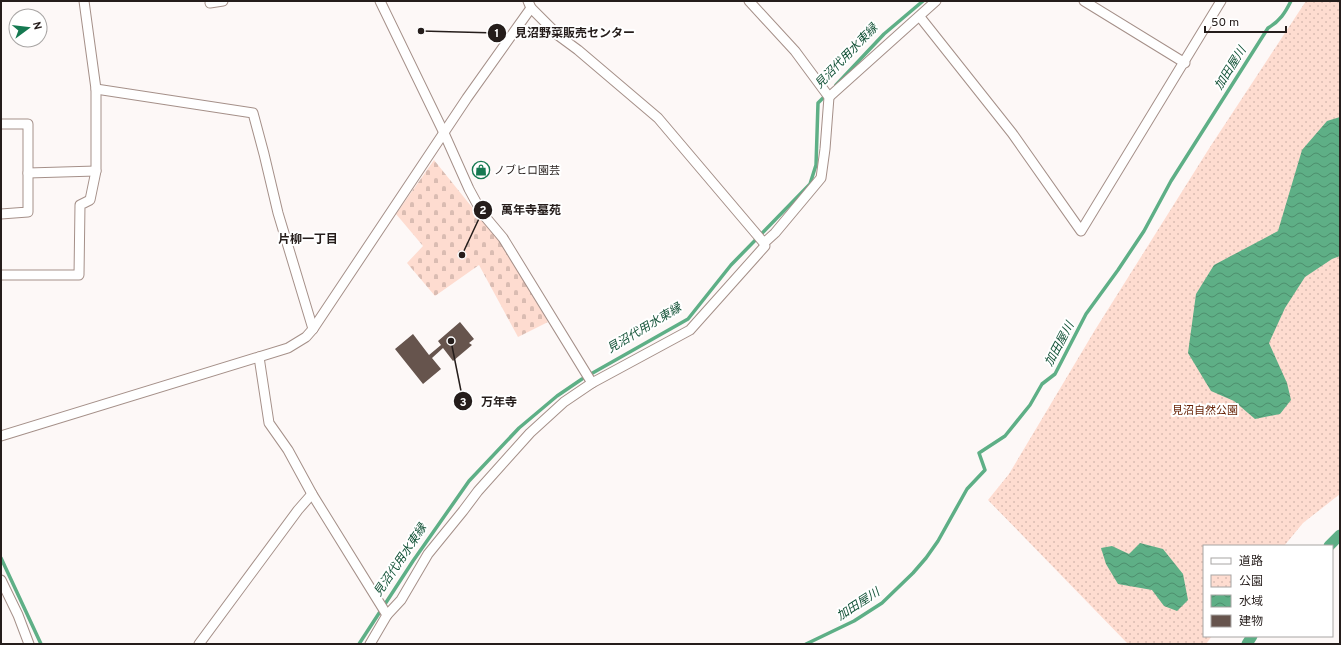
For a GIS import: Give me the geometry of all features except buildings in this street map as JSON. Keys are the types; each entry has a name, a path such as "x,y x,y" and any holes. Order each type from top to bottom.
{"street":[{"path":"1,275 79,275 80,205 90,200 96,170 96,89 84,1"},
{"path":"210,3 223,1"},
{"path":"380,1 444,133 469,189 482,212 503,238 592,383"},
{"path":"1,436 288,348 306,337 313,329 530,5 559,36 578,50 658,118 764,243 776,233 821,178 829,97 795,51 749,1"},
{"path":"829,97 884,46 920,17 936,1"},
{"path":"1084,1 1185,63"},
{"path":"920,17 1012,133 1081,231 1185,63 1221,1"},
{"path":"96,89 253,113 278,212 313,329"},
{"path":"1,124 28,124 28,212 1,214"},
{"path":"28,173 96,170"},
{"path":"370,644 387,615 401,600 428,554 478,491 530,433 564,402 592,383 690,330 765,246"},
{"path":"259,357 269,422 288,450 312,494 387,615"},
{"path":"199,644 298,510 312,494"},
{"path":"1,580 18,615 29,644"}],"green space":[{"name":"見沼自然公園","path":"1306,1 1340,1 1340,494 1303,523 1285,545 1203,545 1203,637 1211,637 1206,644 1128,644 988,500 1009,474 1095,330 1210,147"},
{"path":"434,160 504,247 548,322 518,337 479,265 435,296 407,263 423,246 396,214"}],"water":[{"path":"1340,117 1340,256 1332,259 1305,277 1285,308 1269,343 1287,383 1291,400 1280,414 1255,419 1234,401 1211,391 1188,353 1196,294 1214,265 1278,231 1302,150 1327,121"},
{"path":"1140,543 1163,549 1183,574 1188,600 1177,611 1164,606 1152,590 1118,584 1106,564 1101,548 1112,546 1129,554"}],"waterway":[{"name":"見沼代用水東縁","path":"836,85 884,34 923,1"},
{"name":"加田屋川","path":"806,644 854,621 882,603 926,558 938,541 967,489 985,470 979,453 1005,436 1030,405 1042,384 1055,374 1086,314 1144,231 1171,181 1268,28 1276,23 1282,16 1291,1"},
{"name":"見沼代用水東縁","path":"359,644 413,561 469,481 519,428 557,396 582,379 688,319 731,265 810,184 816,165 818,103 826,95"},
{"name":"見沼代用水東縁","path":"1330,545 1340,535"},
{"name":"見沼代用水東縁","path":"1,558 41,644"},
{"name":"見沼代用水東縁","path":"1247,644 1251,637"}],"place":[{"name":"見沼野菜販売センター","path":"421,31"},
{"name":"ノブヒロ園芸","path":"481,170"},
{"name":"萬年寺墓苑","path":"462,255"},
{"name":"万年寺","path":"451,341"}],"district":[{"name":"片柳一丁目","path":"308,239"}]}
